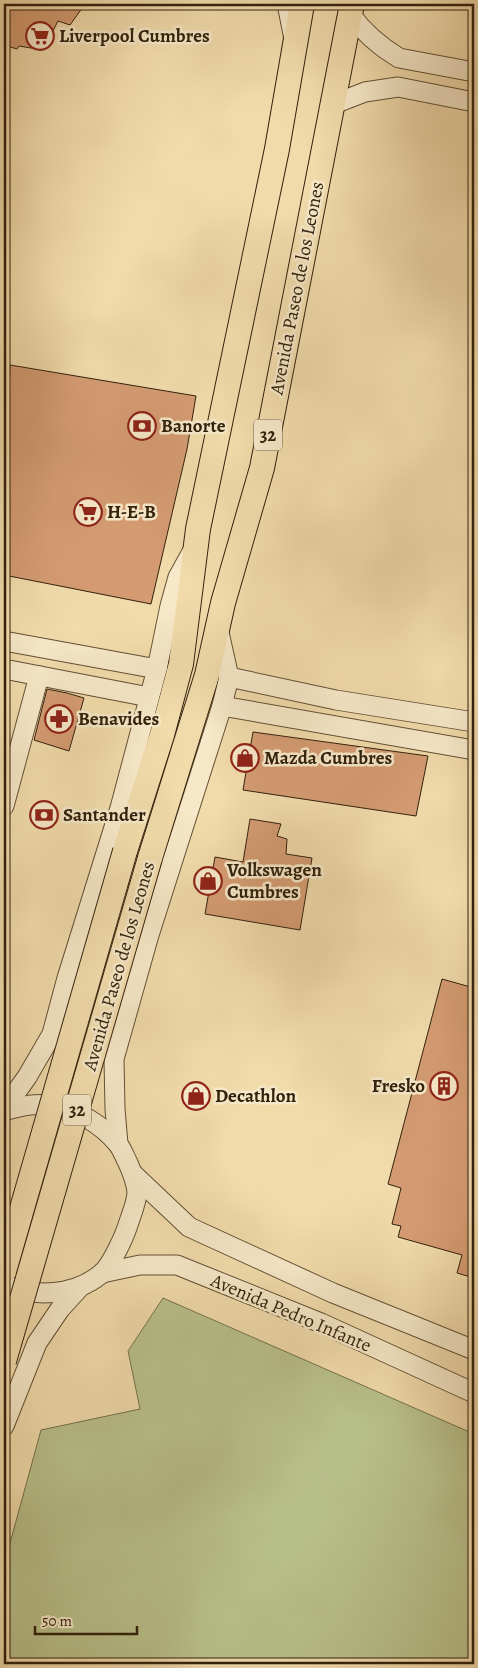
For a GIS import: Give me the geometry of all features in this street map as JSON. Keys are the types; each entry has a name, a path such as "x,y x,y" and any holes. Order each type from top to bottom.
{"main road":[{"name":"Avenida Paseo de los Leones","path":"4,1271 126,851 162,736 181,664 196,544 277,149 302,4"},
{"name":"Avenida Paseo de los Leones","path":"4,1361 150,858 207,675 262,468 351,9"}],"street":[{"path":"287,4 294,44"},
{"path":"334,104 365,92 398,87 469,101 472,72 399,58 369,36 351,9"},
{"path":"398,87 396,72 399,58"},
{"name":"Avenida Paseo de los Leones","path":"4,1110 27,1077 52,1034 67,978 120,808 150,697 178,577 196,544"},
{"name":"Avenida Paseo de los Leones","path":"118,1144 114,1059 149,935 222,706 229,677 218,628"},
{"path":"4,658 16,655 12,643 157,669"},
{"path":"4,669 150,697"},
{"path":"4,806 8,776 39,676"},
{"path":"229,677 336,700 474,722"},
{"path":"222,706 474,750"},
{"path":"52,1034 65,1054 76,1060 87,1063 114,1059"},
{"path":"4,1110 29,1104 56,1106 81,1114 104,1130 118,1144 133,1174 137,1192 123,1240 102,1274 80,1287 61,1292 39,1292 13,1288 4,1284"},
{"name":"Avenida Pedro Infante","path":"133,1174 189,1226 334,1293 474,1350"},
{"name":"Avenida Pedro Infante","path":"102,1274 140,1265 177,1265 321,1323 474,1393"},
{"path":"4,1426 37,1342 60,1309 80,1287"}],"green space":[{"path":"163,1298 474,1434 474,1664 4,1664 4,1565 41,1430 140,1409 128,1351"}],"building":[{"path":"4,4 85,4 70,25 58,21 43,50 19,46 17,49 4,45"},
{"name":"H-E-B","path":"10,365 196,396 187,449 151,604 4,575 4,409 7,410"},
{"name":"Benavides","path":"47,689 84,698 69,751 34,740"},
{"path":"253,732 428,756 416,816 243,790"},
{"path":"250,819 281,824 277,836 287,839 286,854 312,858 300,930 205,914 215,857 243,862"},
{"name":"Fresko","path":"442,979 474,988 474,1278 457,1273 462,1255 398,1237 401,1226 392,1224 401,1188 388,1184"}],"place":[{"name":"Liverpool Cumbres","path":"40,36"},
{"name":"Banorte","path":"142,426"},
{"name":"H-E-B","path":"88,512"},
{"name":"Benavides","path":"59,719"},
{"name":"Mazda Cumbres","path":"245,758"},
{"name":"Santander","path":"44,815"},
{"name":"Volkswagen Cumbres","path":"208,881"},
{"name":"Fresko","path":"444,1086"},
{"name":"Decathlon","path":"196,1096"}]}
